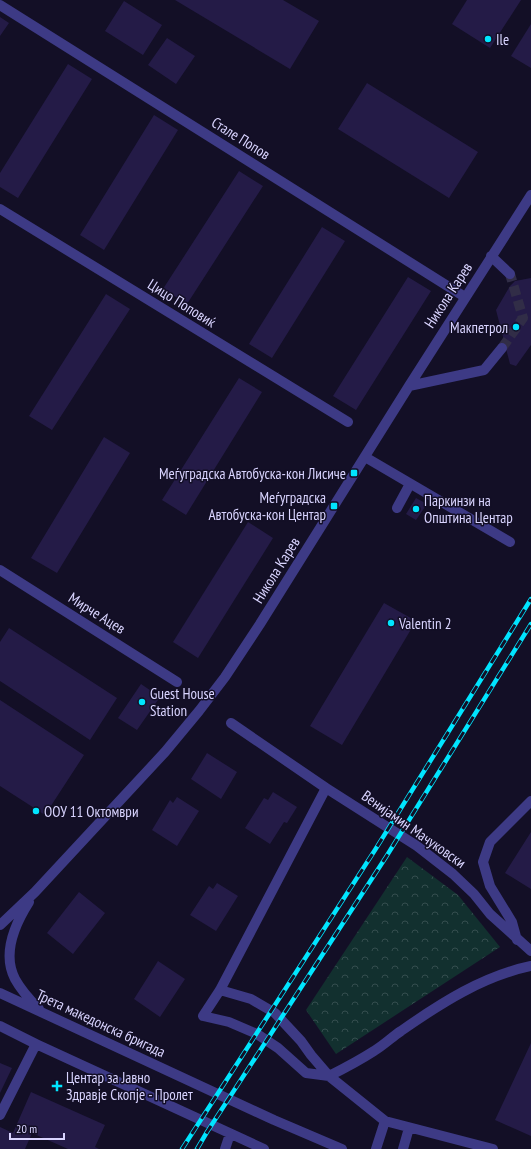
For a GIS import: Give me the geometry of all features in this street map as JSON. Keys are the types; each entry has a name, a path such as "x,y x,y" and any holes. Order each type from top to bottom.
{"street":[{"name":"Стале Попов","path":"0,4 465,297"},
{"name":"Никола Карев","path":"0,925 35,892 165,752 225,677 531,195"},
{"name":"Цицо Поповиќ","path":"0,209 348,422"},
{"path":"491,256 510,274"},
{"path":"409,386 484,370 502,348"},
{"path":"365,456 510,542"},
{"path":"397,508 410,484"},
{"name":"Мирче Ацев","path":"0,570 177,682"},
{"name":"Венијамин Мачуковски","path":"230,723 326,788 417,846 454,874 474,894 490,914 517,940 531,951"},
{"path":"326,788 220,990 203,1016 229,1022 256,1034 278,1048 306,1073 329,1076 376,1050 402,1030 465,990 500,974 531,966"},
{"path":"517,940 512,922 490,886 483,862 490,842 531,801"},
{"path":"35,892 15,928 10,947 10,956 14,978 24,992 43,1013"},
{"path":"220,990 251,999 275,1014 301,1040 311,1055 329,1076 385,1121 493,1149"},
{"name":"Трета македонска бригада","path":"0,993 274,1120 342,1149"},
{"path":"0,1026 264,1149"},
{"path":"0,1115 36,1044"},
{"path":"376,1149 385,1121"},
{"path":"403,1149 410,1128"},
{"path":"225,1149 230,1134"}],"green space":[{"path":"407,857 458,895 500,947 336,1054 306,1010"}],"building":[{"path":"175,0 283,0 319,21 290,69"},
{"path":"467,0 521,0 490,48 452,24"},
{"path":"124,1 162,25 143,55 105,31"},
{"path":"0,17 9,23 0,36"},
{"path":"531,24 531,68 511,56"},
{"path":"167,38 195,56 176,84 148,65"},
{"path":"68,64 92,79 18,198 0,187 0,173"},
{"path":"367,83 478,152 449,198 338,129"},
{"path":"154,115 178,130 104,250 80,235"},
{"path":"239,171 263,186 187,304 163,289"},
{"path":"322,227 345,241 272,358 249,344"},
{"path":"408,277 431,291 356,410 333,396"},
{"name":"Макпетрол","path":"531,278 531,345 516,366 510,364 496,310 510,286 515,281"},
{"path":"106,294 130,309 52,430 29,416"},
{"path":"239,378 262,392 186,515 162,500"},
{"path":"104,437 130,453 57,573 31,558"},
{"name":"Паркинзи на Општина Центар","path":"416,498 427,504 416,520 406,514"},
{"path":"248,522 273,538 198,658 173,642"},
{"path":"384,603 416,621 342,745 310,726"},
{"path":"9,628 117,698 90,740 0,681 0,642"},
{"path":"141,684 160,697 137,730 118,718"},
{"path":"0,700 84,755 45,815 0,786"},
{"path":"207,753 237,772 221,799 191,779"},
{"path":"273,792 297,807 287,823 284,822 270,844 245,828 264,798 268,800"},
{"path":"177,797 199,811 177,846 152,830 170,800 173,803"},
{"path":"531,832 531,889 505,873"},
{"path":"217,883 238,896 216,931 190,915 209,886 213,889"},
{"path":"79,892 105,913 73,954 47,933"},
{"path":"158,961 185,979 160,1017 134,999"},
{"path":"531,1043 531,1136 495,1120"},
{"path":"0,1063 12,1068 0,1093"},
{"path":"31,1092 105,1125 95,1147 99,1149 68,1149 32,1133 25,1149 0,1149 0,1127 13,1133"}],"tunnel":[{"path":"502,348 523,318 510,274"}],"railway":[{"path":"182,1149 375,850 531,599"},
{"path":"197,1149 386,857 531,624"}],"place":[{"name":"Ile","path":"488,39"},
{"name":"Макпетрол","path":"516,327"},
{"name":"Меѓуградска Автобуска-кон Лисиче","path":"354,473"},
{"name":"Меѓуградска Автобуска-кон Центар","path":"334,506"},
{"name":"Паркинзи на Општина Центар","path":"416,509"},
{"name":"Valentin 2","path":"391,623"},
{"name":"Guest House Station","path":"142,702"},
{"name":"ООУ 11 Октомври","path":"36,811"},
{"name":"Центар за Јавно Здравје Скопје - Пролет","path":"57,1086"}]}
